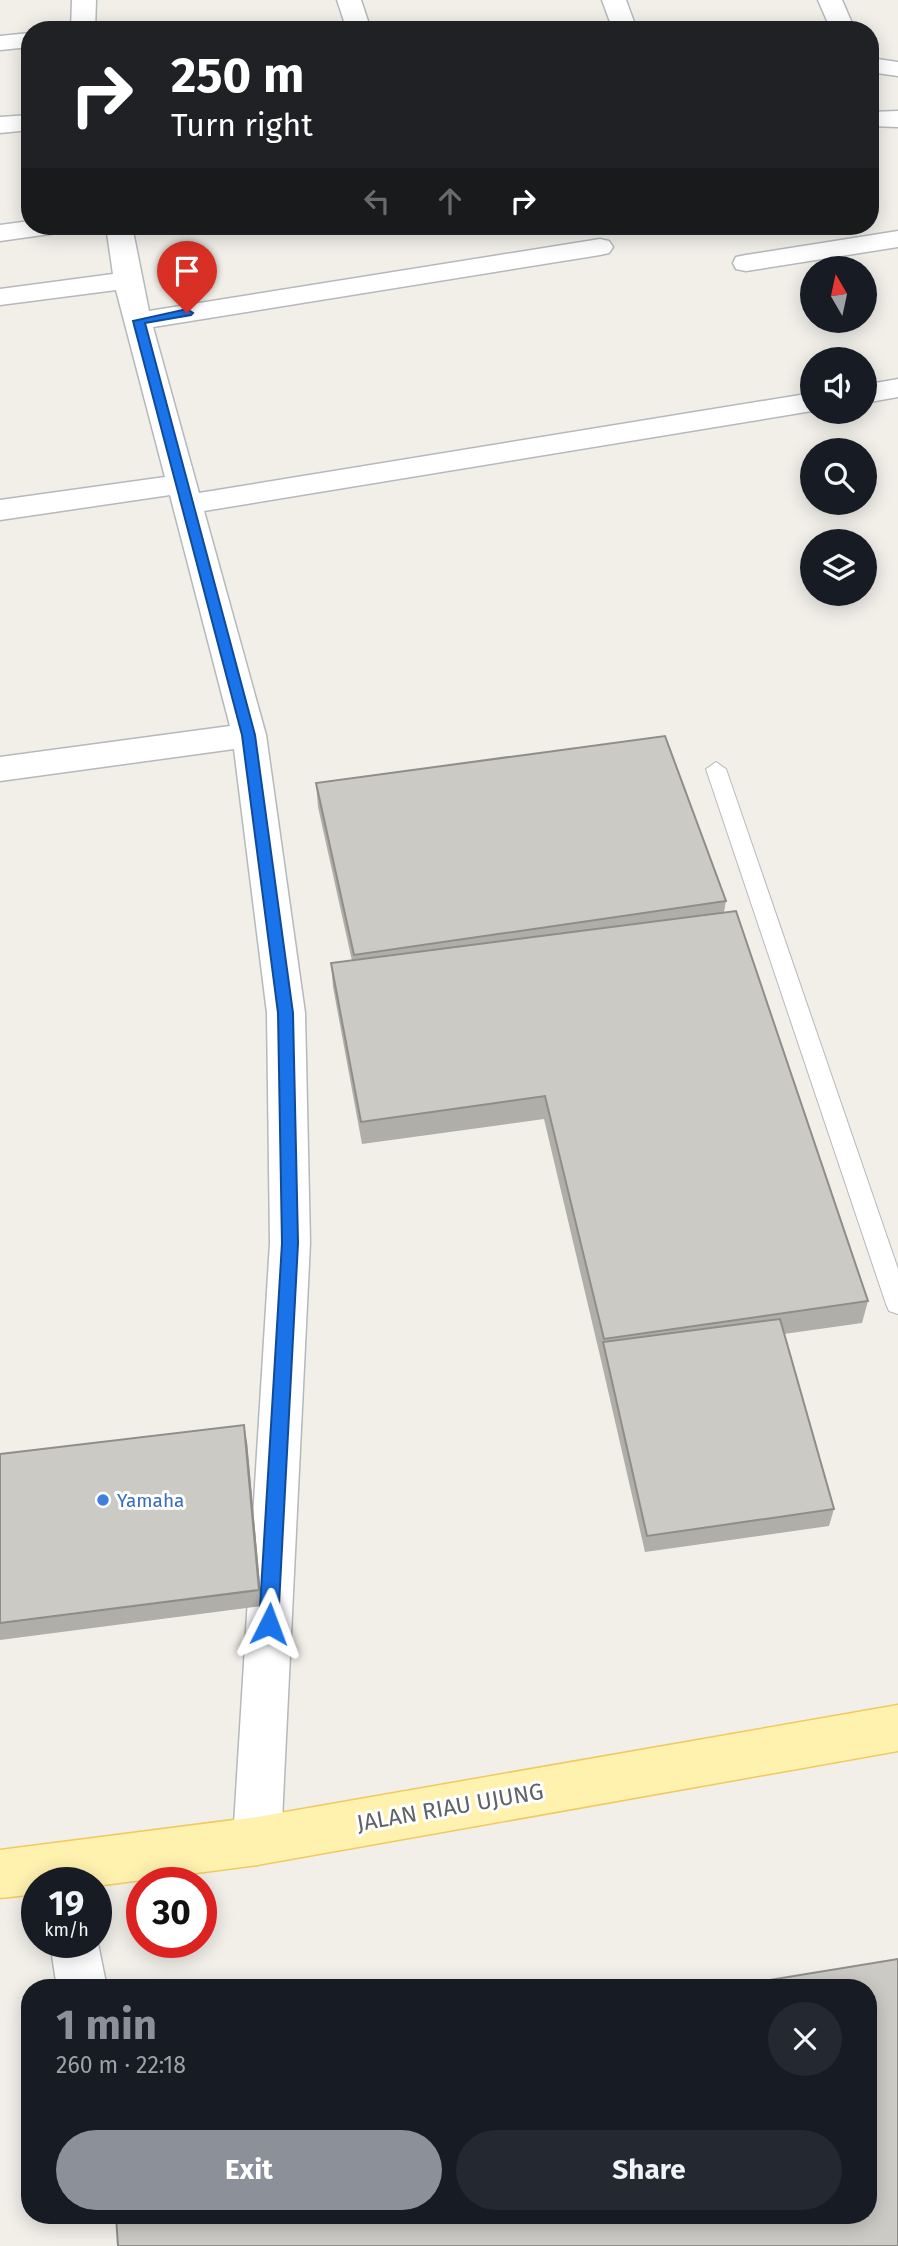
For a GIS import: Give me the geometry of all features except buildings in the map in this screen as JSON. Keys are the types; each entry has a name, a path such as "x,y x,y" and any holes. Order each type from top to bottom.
{"main road":[{"name":"JALAN RIAU UJUNG","path":"111,1867 898,1728"},
{"name":"JALAN RIAU UJUNG","path":"0,1874 21,1874"}],"street":[{"path":"83,21 84,0"},
{"path":"349,0 356,21"},
{"path":"614,0 622,21"},
{"path":"830,0 839,21"},
{"path":"0,43 21,41"},
{"path":"879,66 898,69"},
{"path":"884,119 898,143"},
{"path":"0,125 21,123"},
{"path":"0,233 21,230"},
{"path":"120,235 127,280 248,735 286,1013 290,1243 257,1842"},
{"path":"746,263 898,239"},
{"path":"138,321 600,247"},
{"path":"0,297 127,280"},
{"path":"877,392 898,388"},
{"path":"0,510 183,495 800,404"},
{"path":"0,769 248,735"},
{"path":"77,1958 81,1979"}],"lane":[{"path":"716,769 898,1304"}],"place":[{"name":"Yamaha","path":"103,1500"}],"route":[{"path":"187,313 138,321 248,735 286,1013 290,1243 269,1624"}]}
